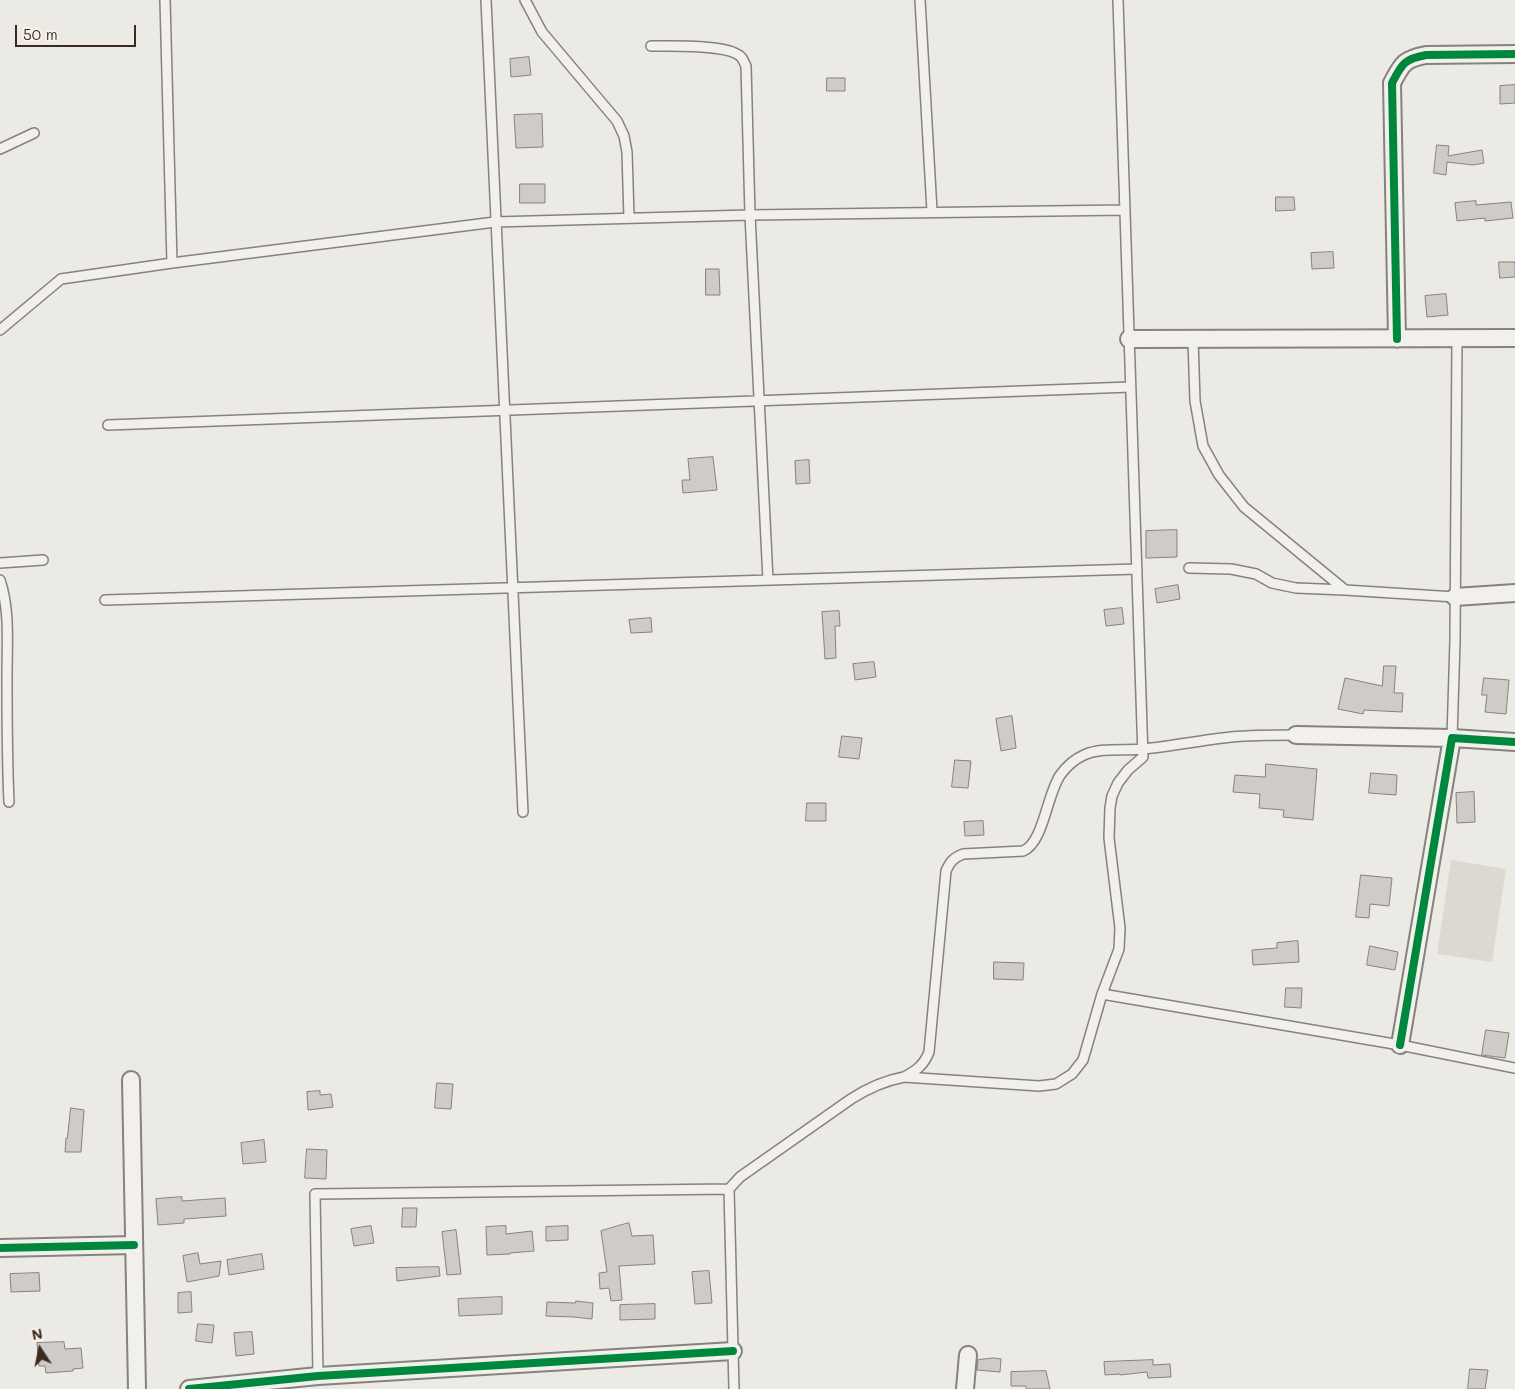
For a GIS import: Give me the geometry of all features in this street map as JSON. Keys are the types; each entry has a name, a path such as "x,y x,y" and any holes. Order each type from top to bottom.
{"street":[{"path":"1397,339 1392,83 1401,66 1413,57 1426,55 1515,54"},
{"path":"1125,339 1515,338"},
{"path":"1455,597 1515,593"},
{"path":"1296,735 1452,738 1515,742"},
{"path":"1400,1045 1452,738"},
{"path":"131,1080 137,1389"},
{"path":"0,1248 134,1245"},
{"path":"188,1389 318,1376 733,1351"},
{"path":"965,1389 968,1355"}],"lane":[{"path":"165,0 172,263"},
{"path":"486,0 523,812"},
{"path":"525,0 542,32 617,121 624,136 627,152 629,218"},
{"path":"920,0 932,211"},
{"path":"734,1389 729,1189 740,1177 867,1088 887,1080 904,1077 1038,1086 1056,1084 1072,1074 1083,1060 1102,994 1119,949 1120,928 1109,838 1112,796 1118,783 1128,770 1143,757 1143,749 1130,387 1125,339 1125,210 1118,0"},
{"path":"651,46 682,45 729,50 740,56 746,66 750,214 768,580"},
{"path":"0,149 34,132"},
{"path":"0,330 61,279 495,222 750,214 1125,210"},
{"path":"1452,738 1457,337"},
{"path":"1193,339 1195,401 1203,446 1219,475 1244,507 1345,590"},
{"path":"108,425 1130,387"},
{"path":"0,563 42,560"},
{"path":"1189,568 1231,569 1248,572 1256,574 1272,583 1296,588 1455,597"},
{"path":"105,600 1137,569"},
{"path":"0,580 5,594 7,624 6,755 9,802"},
{"path":"904,1077 917,1070 926,1061 929,1052 945,877 950,863 955,857 962,854 1023,851 1029,848 1034,843 1054,784 1071,763 1083,755 1096,751 1143,749 1232,737 1296,735"},
{"path":"1102,994 1400,1045 1515,1068"},
{"path":"318,1376 315,1194 729,1189"}],"shaded area":[{"path":"1451,860 1506,869 1492,962 1437,954"}],"building":[{"path":"529,57 531,75 511,77 510,59"},
{"path":"827,78 845,78 845,91 827,91"},
{"path":"1515,85 1515,103 1500,104 1500,86"},
{"path":"542,114 543,147 516,148 514,115"},
{"path":"1437,145 1449,146 1448,156 1482,150 1484,163 1473,165 1447,162 1446,175 1434,173"},
{"path":"520,184 545,184 545,203 520,203"},
{"path":"1276,197 1294,197 1295,210 1276,211"},
{"path":"1476,201 1476,205 1511,202 1513,218 1457,221 1455,203"},
{"path":"1333,252 1334,268 1312,269 1311,253"},
{"path":"1499,262 1515,262 1515,277 1500,278"},
{"path":"706,269 719,269 720,295 706,295"},
{"path":"1446,294 1448,315 1427,317 1425,296"},
{"path":"713,457 717,490 683,493 682,480 690,480 688,459"},
{"path":"809,460 810,483 796,484 795,461"},
{"path":"1177,530 1177,557 1146,558 1146,531"},
{"path":"1178,585 1180,599 1157,603 1155,589"},
{"path":"1122,608 1124,624 1106,626 1104,610"},
{"path":"839,611 840,626 835,626 836,658 825,659 822,612"},
{"path":"651,618 652,632 631,633 629,620"},
{"path":"874,662 876,677 855,680 853,664"},
{"path":"1384,666 1396,666 1394,693 1403,693 1402,712 1364,710 1363,714 1338,709 1345,678 1382,686"},
{"path":"1484,678 1509,680 1506,714 1485,712 1487,695 1482,695"},
{"path":"1012,716 1016,748 1001,751 996,719"},
{"path":"842,736 862,738 859,759 839,757"},
{"path":"955,760 971,761 968,788 952,787"},
{"path":"1266,764 1317,769 1313,820 1283,817 1284,810 1259,808 1260,794 1233,792 1235,775 1265,777"},
{"path":"1371,773 1397,775 1396,795 1369,793"},
{"path":"1474,792 1475,822 1457,823 1456,793"},
{"path":"807,803 826,803 826,821 806,821"},
{"path":"983,821 984,835 965,836 964,822"},
{"path":"1361,875 1392,878 1389,906 1370,904 1369,918 1356,917"},
{"path":"1298,941 1299,962 1253,965 1252,950 1277,948 1277,943"},
{"path":"1370,946 1398,952 1395,970 1367,965"},
{"path":"994,962 1024,963 1023,980 994,979"},
{"path":"1286,988 1302,988 1301,1008 1285,1007"},
{"path":"1486,1030 1509,1033 1505,1058 1482,1055"},
{"path":"437,1083 453,1084 451,1109 435,1108"},
{"path":"320,1091 320,1095 331,1094 333,1107 308,1110 307,1092"},
{"path":"71,1108 84,1110 81,1152 65,1152"},
{"path":"264,1140 266,1162 243,1164 241,1143"},
{"path":"307,1149 327,1150 326,1179 305,1178"},
{"path":"182,1197 182,1201 225,1198 226,1216 184,1219 184,1223 158,1225 156,1199"},
{"path":"403,1208 417,1208 416,1227 402,1227"},
{"path":"629,1223 632,1236 653,1235 655,1264 619,1266 622,1300 611,1301 609,1288 600,1289 599,1273 607,1272 601,1231"},
{"path":"371,1226 374,1243 354,1246 351,1229"},
{"path":"506,1226 506,1234 532,1231 534,1251 487,1255 486,1227"},
{"path":"568,1226 568,1240 546,1241 546,1227"},
{"path":"456,1230 461,1274 447,1275 442,1232"},
{"path":"198,1253 200,1264 221,1261 219,1276 187,1282 183,1256"},
{"path":"262,1254 264,1269 229,1275 227,1260"},
{"path":"439,1267 440,1276 397,1281 396,1268"},
{"path":"709,1271 712,1303 695,1304 692,1272"},
{"path":"39,1273 40,1291 11,1292 10,1274"},
{"path":"191,1292 192,1312 178,1313 178,1293"},
{"path":"502,1297 502,1314 459,1316 458,1299"},
{"path":"576,1301 593,1303 592,1319 546,1316 547,1302 575,1303"},
{"path":"655,1304 655,1319 620,1320 620,1305"},
{"path":"198,1324 214,1325 212,1343 196,1341"},
{"path":"252,1332 254,1354 236,1356 234,1333"},
{"path":"64,1342 65,1349 81,1348 83,1368 73,1369 73,1371 46,1373 45,1366 39,1366 37,1343"},
{"path":"1001,1359 1000,1372 977,1370 978,1360"},
{"path":"1153,1360 1153,1365 1170,1364 1171,1377 1148,1378 1147,1372 1105,1375 1104,1362"},
{"path":"1470,1369 1488,1370 1485,1389 1468,1389"},
{"path":"1046,1371 1050,1389 1026,1389 1026,1386 1011,1386 1011,1372"}],"cycle path":[{"path":"1397,339 1392,83 1404,63 1413,58 1426,55 1515,54"},
{"path":"1400,1045 1452,738 1515,742"},
{"path":"0,1248 134,1245"},
{"path":"189,1389 318,1376 733,1351"}]}
